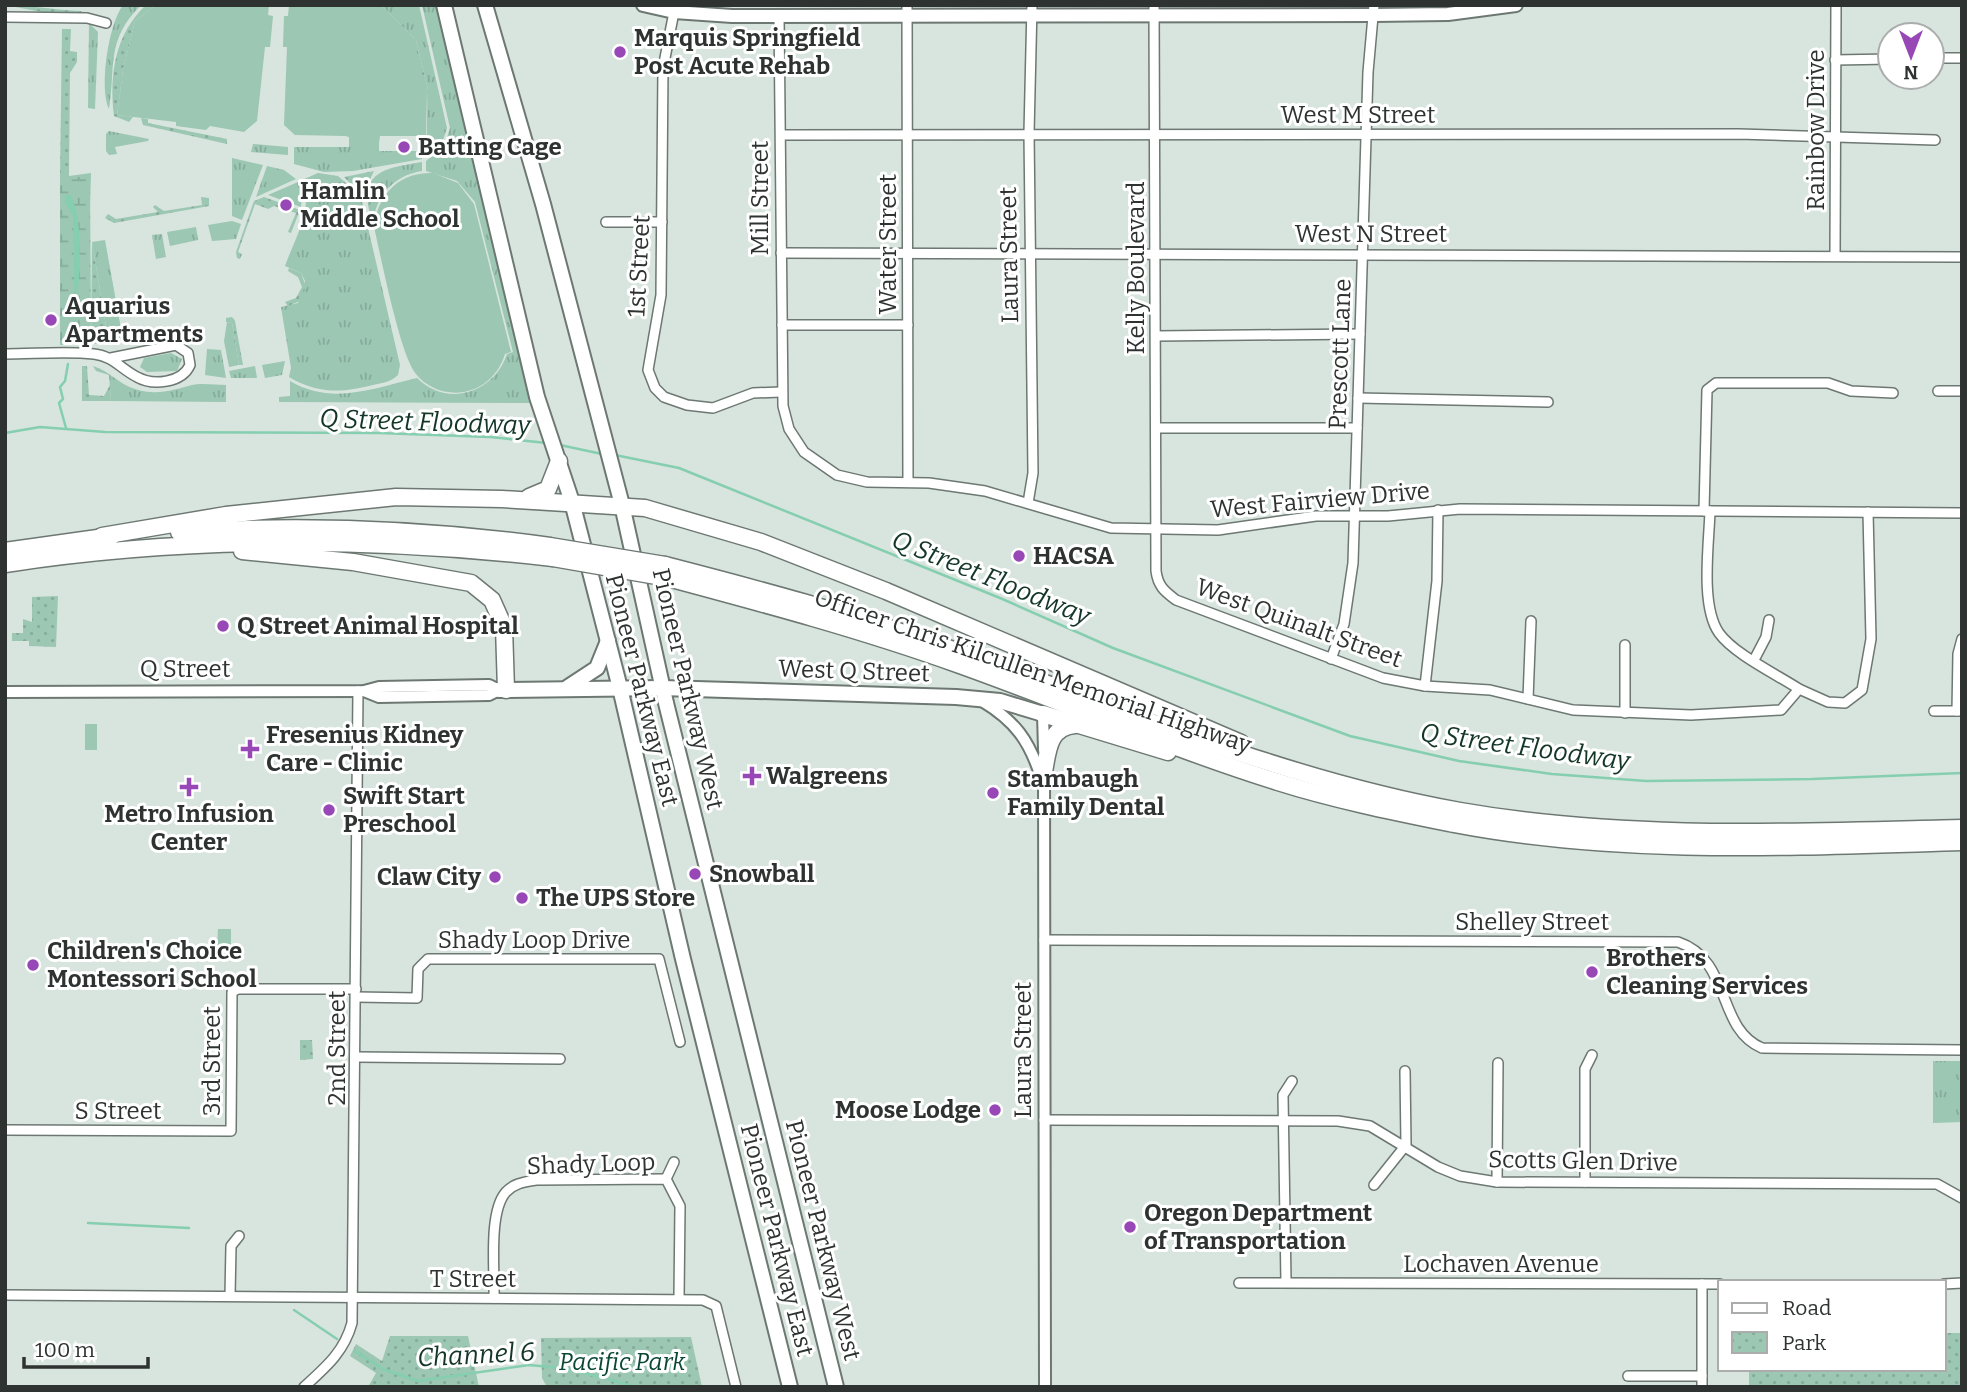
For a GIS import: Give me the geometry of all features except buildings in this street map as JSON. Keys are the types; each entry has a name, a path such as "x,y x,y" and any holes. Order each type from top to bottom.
{"highway":[{"path":"520,500 548,489 558,461"},
{"path":"103,544 310,504 396,497 622,505 676,516 761,542 918,605 1329,781"},
{"name":"Officer Chris Kilcullen Memorial Highway","path":"8,557 225,529 349,528 449,534 667,572 803,601 943,646 1251,757 1329,781 1458,810 1539,822 1641,830 1767,833 1962,828"},
{"path":"103,544 246,551 353,562 461,580 482,589 500,613 505,627 503,690"},
{"name":"Officer Chris Kilcullen Memorial Highway","path":"667,572 955,663 1278,782 1455,824 1540,837 1642,846 1761,848 1962,842"},
{"path":"1043,714 1229,771 1278,782"},
{"path":"1044,772 1054,734 1061,727 1078,725"}],"main road":[{"name":"Pioneer Parkway East","path":"444,5 534,384 572,502 620,688 683,959 790,1387"},
{"path":"643,5 674,12 1374,10 1448,14 1516,5"},
{"name":"Pioneer Parkway West","path":"486,8 543,204 622,505 662,688 836,1387"},
{"path":"564,689 597,668 608,641"},
{"name":"Q Street","path":"503,690 662,688"},
{"name":"West Q Street","path":"662,688 977,698 1000,701 1043,714"}],"street":[{"name":"Rainbow Drive","path":"1835,255 1836,5"},
{"name":"Laura Street","path":"1028,503 1033,473 1029,133 1032,10"},
{"name":"Kelly Boulevard","path":"1155,10 1156,530"},
{"name":"Prescott Lane","path":"1331,659 1349,601 1369,38 1374,10"},
{"name":"Mill Street","path":"779,11 781,392"},
{"name":"Water Street","path":"907,11 908,482"},
{"name":"1st Street","path":"674,12 663,68 661,295 648,360 655,388 664,397 687,405 713,408 753,393 781,392"},
{"path":"5,17 87,18 106,23"},
{"path":"1835,60 1876,59"},
{"name":"West M Street","path":"781,135 1834,135 1935,140"},
{"path":"606,222 662,222"},
{"name":"West N Street","path":"781,253 1362,252 1962,257"},
{"path":"782,325 908,325"},
{"path":"1156,336 1360,334"},
{"path":"5,354 94,354 111,358 176,345 188,353 190,365 185,374 176,379 147,381 135,377 111,358"},
{"path":"1868,512 1871,639 1865,681 1856,697 1846,703 1828,702 1798,689 1754,660 1727,641 1711,620 1708,601 1707,390 1716,383 1828,383 1851,391 1893,393"},
{"path":"1938,391 1962,391"},
{"name":"West Fairview Drive","path":"781,392 789,429 815,462 851,480 955,485 1111,528 1218,530 1316,516 1388,516 1438,510 1962,513"},
{"path":"1358,398 1548,402"},
{"path":"1156,428 1357,428"},
{"path":"1425,686 1437,581 1438,510"},
{"name":"West Quinalt Street","path":"1156,530 1157,582 1176,600 1383,678 1425,686 1490,690 1573,709 1691,715 1781,710 1798,689"},
{"path":"1754,660 1766,637 1769,620"},
{"path":"1528,699 1531,621"},
{"path":"1934,711 1959,711 1958,654 1962,639"},
{"path":"1625,645 1625,713"},
{"name":"Q Street","path":"5,692 361,691 379,687 489,685 503,690"},
{"name":"2nd Street","path":"304,1387 336,1358 348,1339 354,1298 361,691"},
{"path":"977,698 1011,720 1022,732 1030,745 1045,790"},
{"name":"Laura Street","path":"1043,714 1045,1387"},
{"name":"Shelley Street","path":"1044,940 1678,942 1705,957 1740,1030 1753,1044 1762,1048 1962,1050"},
{"name":"Shady Loop Drive","path":"356,993 416,998 418,969 428,959 659,959 680,1042"},
{"name":"3rd Street","path":"231,1131 232,992 238,989 356,993"},
{"path":"1585,1182 1585,1069 1592,1055"},
{"path":"356,1057 560,1059"},
{"path":"1497,1182 1498,1063"},
{"path":"1374,1185 1406,1145 1405,1071"},
{"path":"1286,1282 1283,1095 1292,1082"},
{"name":"Scotts Glen Drive","path":"1044,1119 1338,1121 1370,1126 1406,1145 1438,1167 1460,1176 1497,1182 1937,1184 1962,1198"},
{"name":"S Street","path":"5,1130 231,1131"},
{"path":"666,1179 674,1162"},
{"name":"Shady Loop","path":"494,1298 495,1219 499,1203 508,1190 520,1183 536,1180 666,1179 680,1206 679,1298"},
{"path":"229,1296 231,1246 239,1236"},
{"name":"Lochaven Avenue","path":"1239,1283 1718,1284"},
{"path":"1702,1284 1702,1387"},
{"name":"T Street","path":"5,1295 703,1300 716,1306 736,1387"},
{"path":"1628,1376 1702,1376"}],"green space":[{"path":"5,5 81,11 84,14 47,13"},
{"path":"123,5 141,5 130,18 117,43 109,109 105,73 109,41"},
{"path":"146,5 156,5 135,21 123,70 117,115 133,117 129,122 114,116 116,56 127,29"},
{"path":"156,5 269,5 268,15 273,16 270,47 265,47 257,121 244,132 210,126 206,130 176,126 176,122 117,115 123,70 135,21"},
{"path":"289,5 380,6 414,40 426,91 426,136 380,136 379,143 349,143 349,137 345,136 295,135 284,125 287,47 283,47 284,16 288,16"},
{"path":"376,5 381,5 416,40 428,90 427,136 426,91 380,6"},
{"path":"381,5 419,5 447,128 441,146 426,157 428,90 416,40"},
{"path":"422,5 436,5 530,403 279,402 279,397 290,396 290,381 306,388 337,394 369,390 417,378 442,392 468,392 481,387 492,378 507,354 513,352 475,202 457,181 426,171 426,161 444,147 450,128"},
{"path":"89,23 98,32 95,109 88,108"},
{"path":"62,29 71,29 70,51 77,52 77,62 70,73 69,176 91,173 90,204 89,177 60,177"},
{"path":"141,118 148,119 148,123 227,139 227,144 143,125"},
{"path":"109,131 149,139 115,147 117,154 109,155 106,151 106,134"},
{"path":"349,143 379,143 379,151 422,151 422,159 353,171 324,172 294,164 294,147 349,147"},
{"path":"253,144 288,147 288,155 251,152"},
{"path":"232,158 263,165 242,220 232,216"},
{"path":"422,162 422,171 392,184 382,196 375,212 370,213 369,188 379,174 398,166"},
{"path":"267,166 284,170 296,179 256,197"},
{"path":"374,171 364,192 360,193 344,177"},
{"path":"318,173 338,176 354,190 362,202 400,365 398,375 386,382 350,390 330,390 310,387 289,377 291,368 281,307 298,303 305,281 301,273 285,266 305,212 302,180"},
{"path":"433,173 458,183 474,204 511,352 505,354 490,379 464,392 431,387 420,379 410,363 396,323 371,214 377,212 386,195 398,182 414,175"},
{"path":"60,177 90,177 91,338 84,345 60,345"},
{"path":"298,182 302,193 301,207 268,195"},
{"path":"201,197 209,198 209,206 114,223 105,218 108,214 116,219 158,212 153,207 155,205 164,211 202,205"},
{"path":"264,197 300,210 291,233 288,232 296,213 274,206 268,209 255,204 238,252 242,254 240,259 237,258 236,252 254,201"},
{"path":"232,221 241,224 236,239 212,241 208,225"},
{"path":"196,227 198,240 170,246 167,232"},
{"path":"162,234 166,257 156,259 152,235"},
{"path":"105,240 123,340 109,344 92,242"},
{"path":"92,242 109,344 84,344 91,338"},
{"path":"289,268 301,273 306,287 300,301 288,306 285,302 296,298 302,287 298,277 288,271"},
{"path":"232,317 243,365 239,365 232,323 226,322 226,318"},
{"path":"227,322 232,323 239,365 229,367 224,341"},
{"path":"207,349 221,350 226,378 205,375"},
{"path":"171,353 182,359 177,371 147,372 140,367 144,358"},
{"path":"285,361 282,375 265,378 262,365"},
{"path":"82,366 87,366 89,395 104,396 110,385 111,401 82,401"},
{"path":"93,366 104,371 129,387 150,392 165,392 196,384 226,385 226,402 111,401 109,375 96,371"},
{"path":"255,366 257,378 231,378 229,371"},
{"path":"58,596 56,647 29,646 29,641 12,641 12,633 23,633 23,619 32,622 32,597"},
{"path":"85,724 97,724 97,750 85,750"},
{"path":"218,929 231,929 231,958 217,949"},
{"path":"300,1040 312,1040 313,1059 300,1060"},
{"path":"1933,1061 1962,1061 1962,1122 1933,1123"},
{"path":"1946,1333 1962,1333 1962,1387 1749,1387 1749,1371 1946,1371"},
{"path":"390,1336 468,1336 479,1387 368,1387 376,1373 350,1356 356,1344 382,1361"},
{"name":"Pacific Park","path":"691,1337 702,1387 547,1387 542,1378 541,1338"}],"shaded area":[{"path":"65,195 70,195 75,206 79,237 76,319 75,325 68,328 74,325 75,317 73,215 65,203"}],"waterway":[{"path":"66,428 59,403 63,399 60,387 65,381 68,364"},
{"name":"Q Street Floodway","path":"5,433 40,427 105,432 379,433 490,437 547,443"},
{"name":"Q Street Floodway","path":"560,445 602,454"},
{"name":"Q Street Floodway","path":"615,455 679,468 1000,598 1113,648 1350,736 1459,761 1552,774 1646,781 1812,779 1962,773"},
{"name":"Channel 6","path":"88,1223 189,1228"},
{"name":"Channel 6","path":"294,1310 337,1339"},
{"name":"Channel 6","path":"355,1351 383,1369 418,1381 529,1365 562,1368 604,1378"},
{"name":"Channel 6","path":"609,1379 634,1387"}],"place":[{"name":"Marquis Springfield Post Acute Rehab","path":"620,52"},
{"name":"Batting Cage","path":"404,147"},
{"name":"Hamlin Middle School","path":"286,205"},
{"name":"Aquarius Apartments","path":"51,320"},
{"name":"HACSA","path":"1019,556"},
{"name":"Q Street Animal Hospital","path":"223,626"},
{"name":"Fresenius Kidney Care - Clinic","path":"250,749"},
{"name":"Walgreens","path":"752,776"},
{"name":"Metro Infusion Center","path":"189,787"},
{"name":"Stambaugh Family Dental","path":"993,793"},
{"name":"Swift Start Preschool","path":"329,810"},
{"name":"Snowball","path":"695,874"},
{"name":"Claw City","path":"495,877"},
{"name":"The UPS Store","path":"522,898"},
{"name":"Children's Choice Montessori School","path":"33,965"},
{"name":"Brothers Cleaning Services","path":"1592,972"},
{"name":"Moose Lodge","path":"995,1110"},
{"name":"Oregon Department of Transportation","path":"1130,1227"}]}
